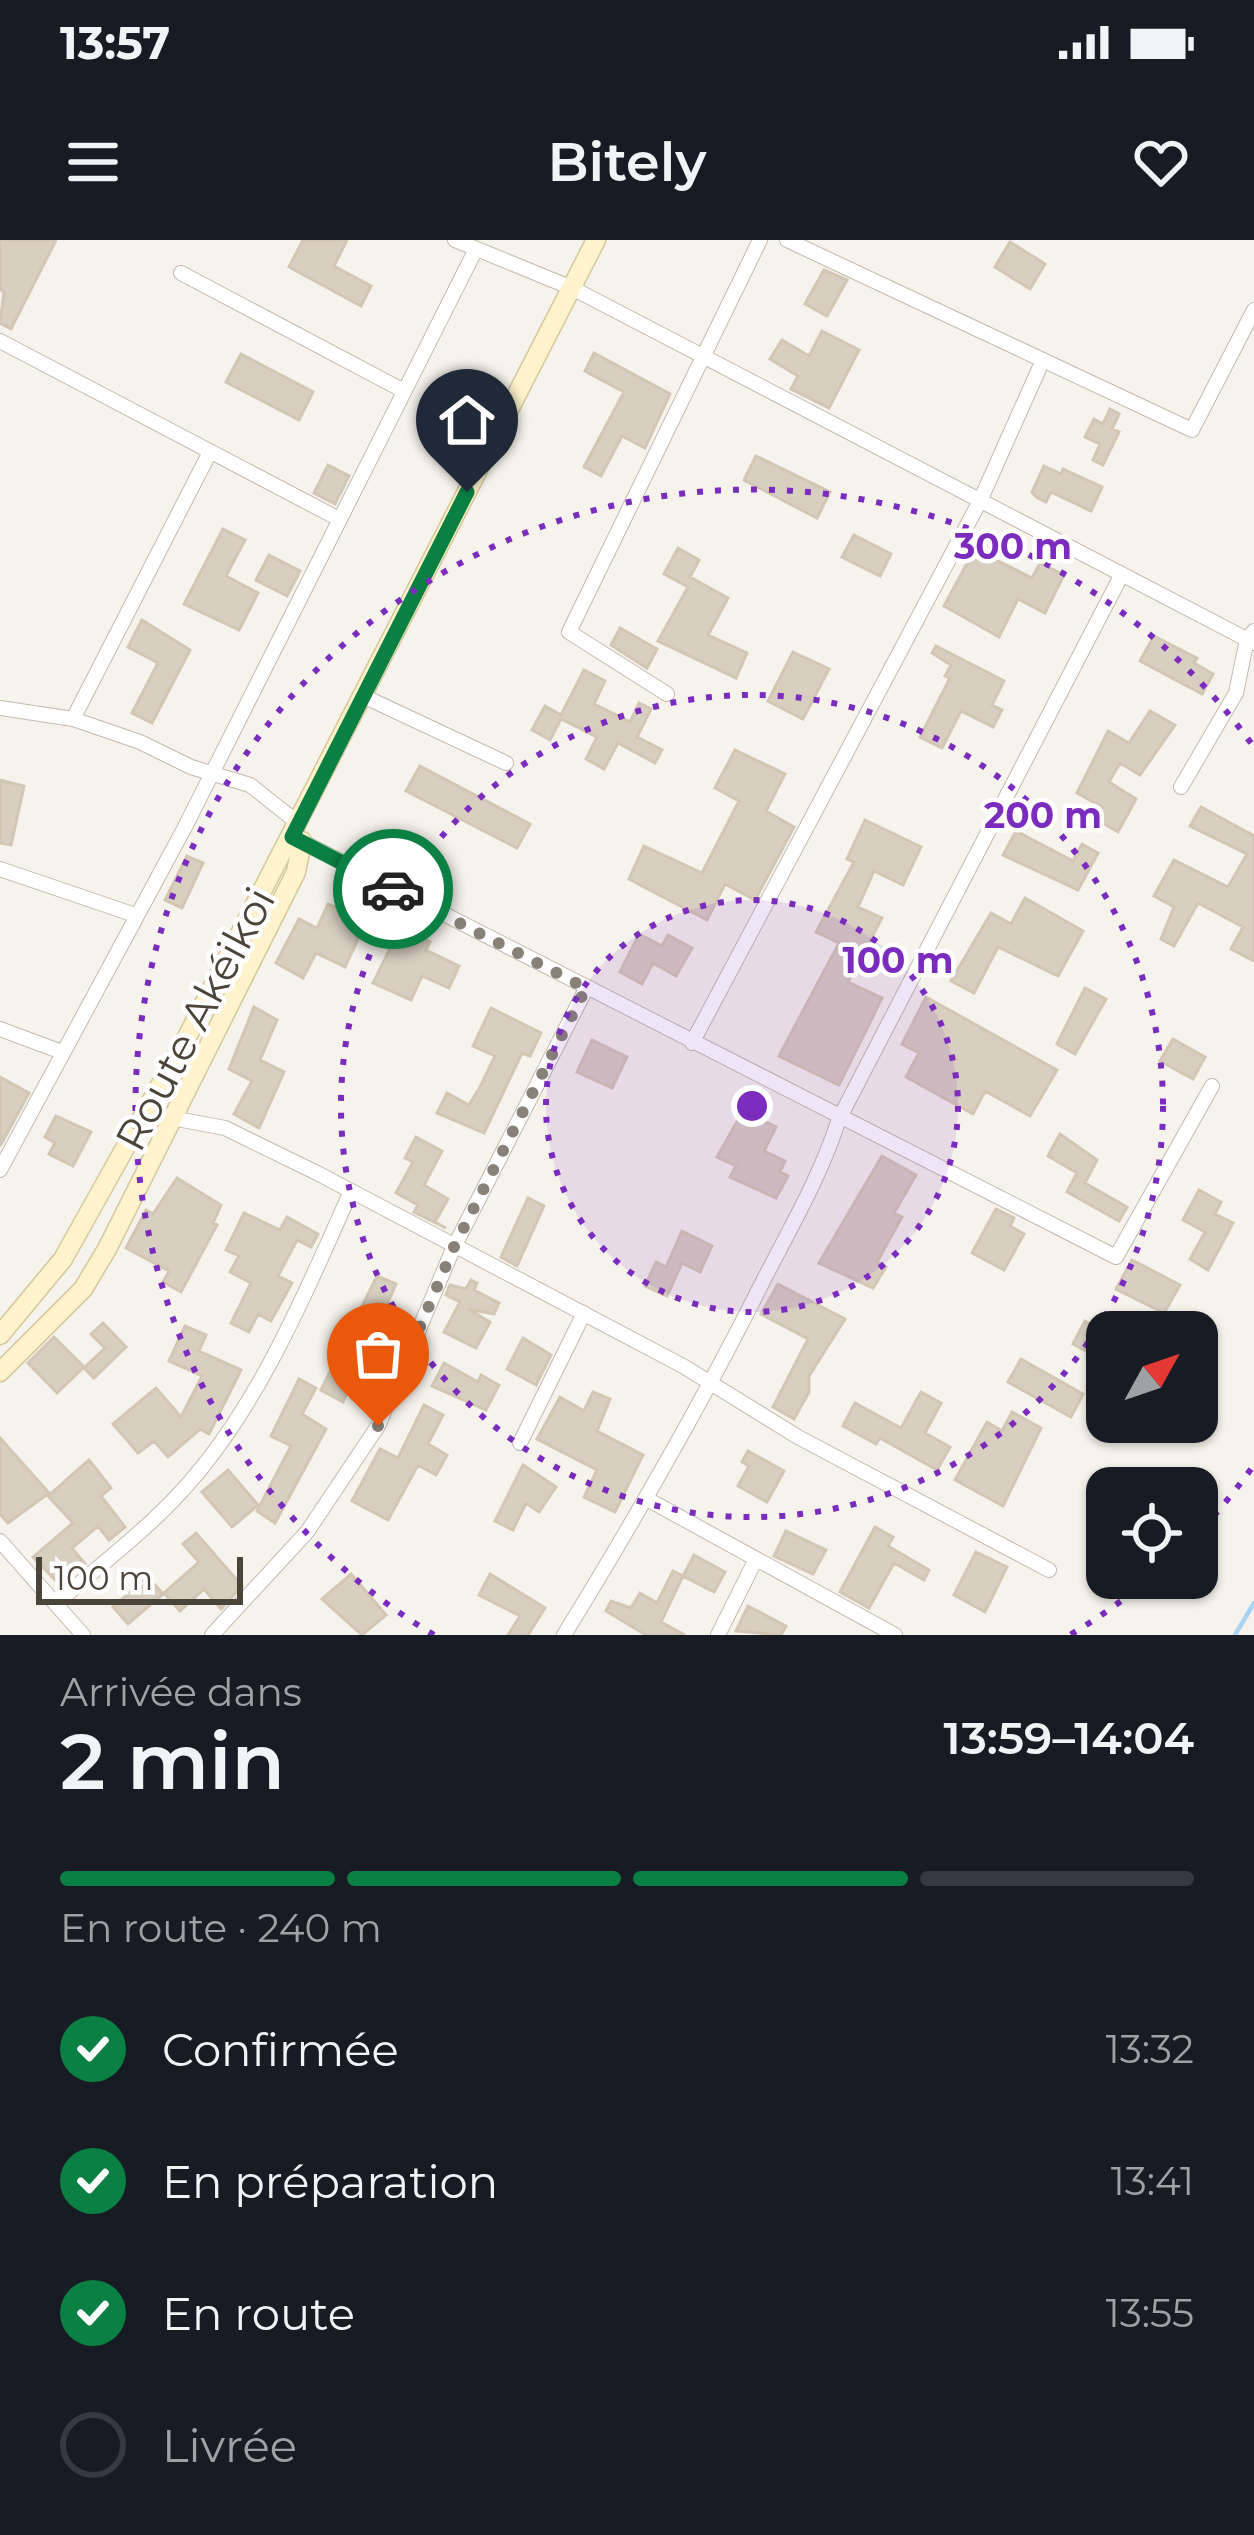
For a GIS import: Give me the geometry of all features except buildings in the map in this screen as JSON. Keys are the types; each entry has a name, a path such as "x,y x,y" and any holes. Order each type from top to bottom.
{"street":[{"path":"454,240 572,289 1252,638 1236,693 1181,787"},
{"name":"Route Akéikoi","path":"0,1334 63,1259 297,834 596,240"},
{"path":"667,694 569,632 760,240"},
{"path":"787,240 1192,430 1254,310"},
{"path":"0,1170 210,773 475,251"},
{"path":"181,273 404,392"},
{"path":"0,341 339,519"},
{"path":"692,1043 980,501 1043,360"},
{"path":"73,719 210,452"},
{"path":"564,1635 647,1499 807,1199 839,1120 1122,574"},
{"path":"363,696 506,763"},
{"path":"0,708 73,719 250,785 297,834 839,1120 1116,1257 1212,1086"},
{"name":"Route Akéikoi","path":"0,1372 83,1289 296,872 297,834"},
{"path":"0,869 135,915"},
{"path":"212,1635 308,1532 378,1426 453,1249 586,988"},
{"path":"0,1029 62,1052"},
{"path":"145,1113 225,1128 351,1191 453,1249 584,1313 709,1381 798,1437 1049,1570"},
{"path":"56,1604 179,1494 225,1436 305,1293 351,1191"},
{"path":"520,1443 584,1313"},
{"path":"647,1499 895,1635"},
{"path":"0,1540 83,1635"},
{"path":"718,1635 756,1559"}],"waterway":[{"path":"1235,1635 1254,1603"}],"way so far":[{"path":"378,1426 453,1249 586,988 393,889"}],"route":[{"path":"393,889 292,837 467,492"}]}
